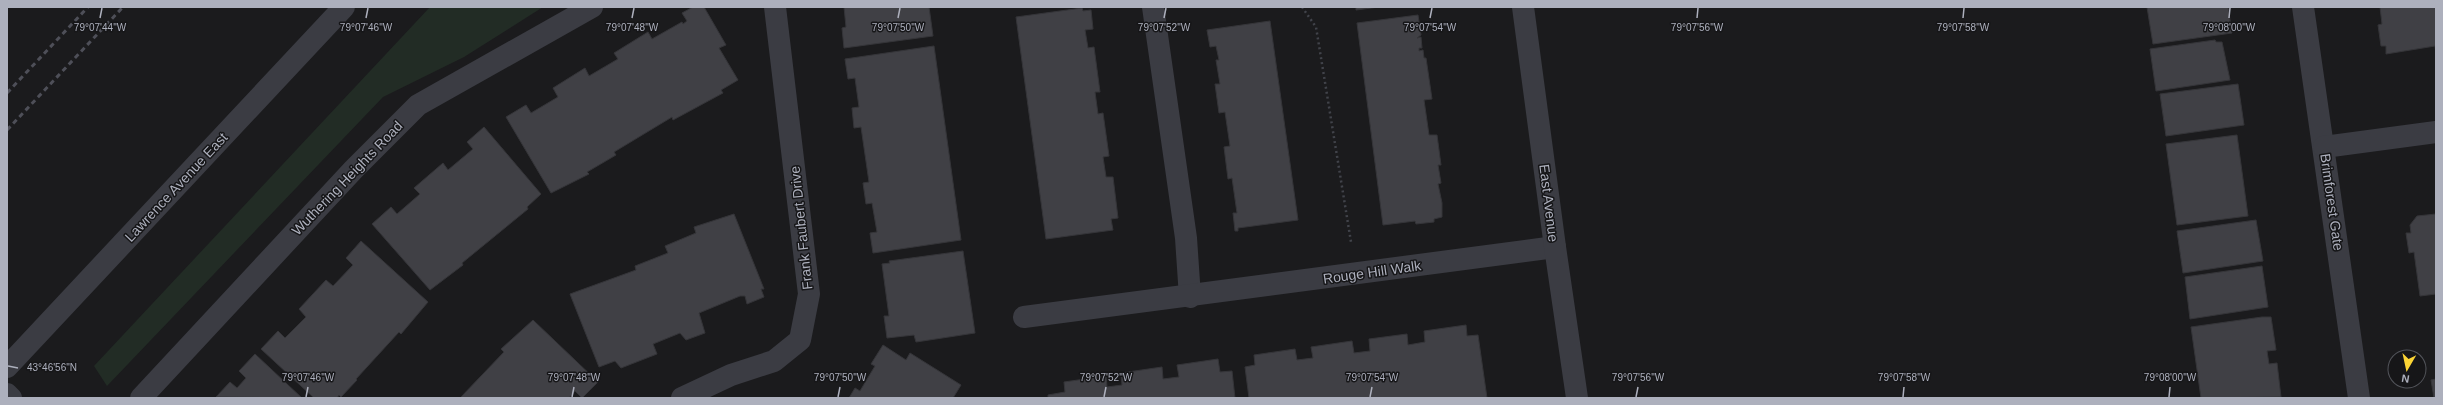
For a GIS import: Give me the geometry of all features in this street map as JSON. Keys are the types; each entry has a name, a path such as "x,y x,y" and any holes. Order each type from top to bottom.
{"street":[{"name":"Lawrence Avenue East","path":"7,367 344,7"},
{"name":"Wuthering Heights Road","path":"141,398 354,169 418,105 592,7"},
{"name":"Frank Faubert Drive","path":"682,398 731,374 774,361 800,340 809,294 775,7"},
{"path":"1153,7 1186,238 1190,297"},
{"name":"East Avenue","path":"1523,7 1555,247 1578,398"},
{"name":"Brimforest Gate","path":"2303,7 2359,398"},
{"path":"2324,147 2436,132"},
{"name":"Rouge Hill Walk","path":"1024,317 1190,297 1555,247"},
{"path":"7,394 11,398"}],"path":[{"path":"1302,7 1316,27 1356,274"}],"shaded area":[{"path":"430,7 543,7 464,57 383,97 107,386 94,366"}],"building":[{"path":"693,7 704,7 726,45 719,48 738,80 721,90 723,93 673,120 672,117 614,152 616,155 587,172 589,174 551,193 506,117 526,105 531,113 558,97 553,88 585,68 589,76 618,59 614,53 648,32 652,39 682,22 683,24 687,21 682,13"},
{"path":"844,7 929,7 933,36 844,48 842,28 846,27"},
{"path":"1356,7 1379,7 1356,10"},
{"path":"2147,7 2228,7 2232,33 2153,44"},
{"path":"2380,7 2436,7 2436,54 2435,46 2386,54 2386,46 2381,46 2378,25 2382,24"},
{"path":"1082,8 1083,11 1091,10 1093,29 1085,30 1088,48 1094,47 1100,92 1095,92 1098,114 1103,113 1109,156 1103,157 1106,177 1113,177 1118,218 1111,219 1113,230 1046,239 1016,17"},
{"path":"1418,15 1421,35 1417,38 1421,37 1422,48 1419,48 1419,51 1423,50 1424,58 1426,58 1432,99 1424,100 1429,135 1437,135 1441,165 1438,165 1441,183 1438,184 1442,203 1442,217 1434,219 1434,222 1416,224 1415,221 1383,225 1357,23"},
{"path":"1270,21 1298,220 1238,228 1238,231 1235,231 1233,213 1237,213 1232,178 1228,179 1224,147 1230,146 1225,112 1219,113 1215,84 1220,84 1216,60 1219,60 1216,46 1210,47 1207,30"},
{"path":"2215,40 2216,42 2222,42 2230,80 2156,91 2150,49"},
{"path":"934,46 961,240 873,253 870,233 877,232 872,203 866,204 863,183 869,182 861,127 854,128 852,108 859,107 855,78 848,79 845,59"},
{"path":"2238,84 2244,125 2166,136 2160,94"},
{"path":"484,127 541,194 527,207 528,209 462,263 463,265 430,290 372,224 391,207 397,214 420,194 414,188 443,163 448,170 473,149 467,142"},
{"path":"2237,135 2248,216 2177,225 2166,144"},
{"path":"734,214 764,289 761,289 764,297 747,304 745,296 740,296 699,313 705,333 686,340 680,333 653,344 657,354 621,368 615,361 599,367 570,294 636,270 635,266 668,253 665,246 696,233 694,227"},
{"path":"2436,214 2436,294 2420,296 2414,252 2409,253 2406,233 2411,233 2410,225 2417,216"},
{"path":"2256,220 2263,261 2183,273 2177,231"},
{"path":"361,241 428,302 401,334 399,332 341,397 339,395 337,398 314,398 261,349 278,331 285,338 306,317 299,309 326,280 333,286 353,265 346,258"},
{"path":"963,251 975,333 916,342 914,335 887,338 884,316 889,316 882,264 890,263 889,261"},
{"path":"2262,266 2268,307 2190,319 2185,277"},
{"path":"2271,317 2276,350 2267,351 2269,364 2277,363 2281,397 2201,398 2191,327"},
{"path":"533,320 598,382 582,398 575,391 569,398 460,398 504,352 501,349"},
{"path":"1466,325 1467,336 1478,335 1487,398 1249,398 1245,367 1255,365 1254,355 1295,349 1297,360 1313,358 1311,347 1352,341 1354,353 1370,351 1369,339 1407,334 1408,345 1425,342 1424,331"},
{"path":"883,345 906,360 910,353 961,385 953,398 849,398 855,388 860,391 875,366 871,364"},
{"path":"255,354 302,398 216,397 230,382 237,388 246,378 239,371"},
{"path":"1218,359 1220,372 1232,371 1235,398 1048,398 1048,395 1065,392 1064,382 1106,376 1107,387 1122,385 1121,373 1162,367 1163,379 1179,377 1177,365"},
{"path":"2436,379 2436,398 2434,398 2431,380"}],"railway":[{"path":"7,93 88,7"},
{"path":"7,130 123,7"}]}
